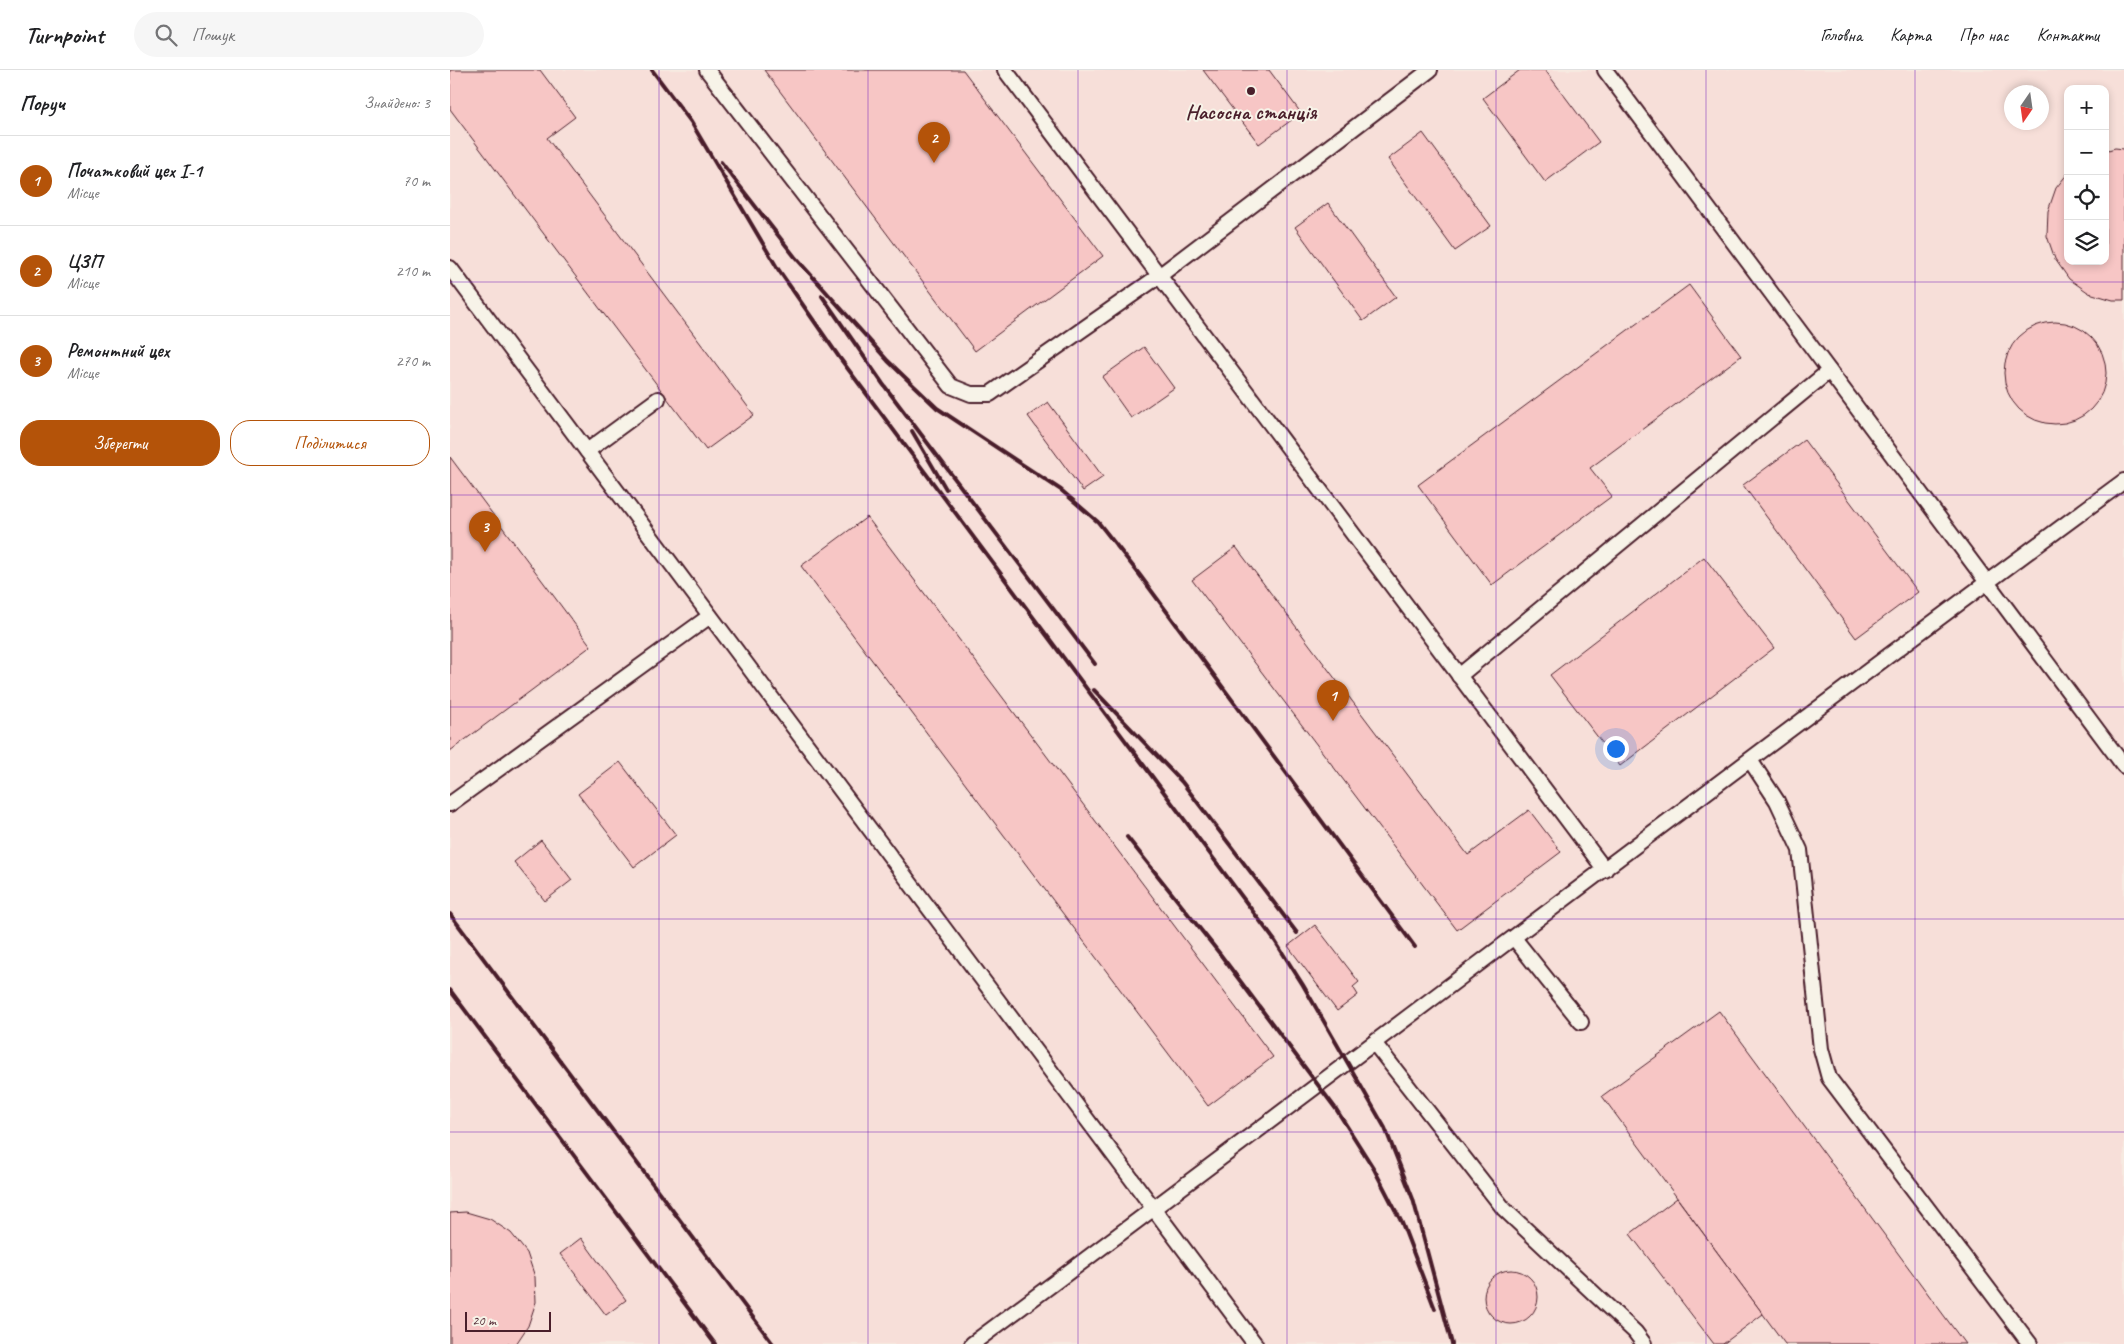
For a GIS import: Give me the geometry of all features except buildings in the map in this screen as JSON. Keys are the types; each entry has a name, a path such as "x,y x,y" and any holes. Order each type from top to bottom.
{"lane":[{"path":"707,70 951,386 971,394 990,394 1159,276 1430,70"},
{"path":"1005,70 1605,870"},
{"path":"1605,70 2124,766"},
{"path":"450,268 1255,1344"},
{"path":"1460,676 1829,372"},
{"path":"588,451 658,399"},
{"path":"972,1344 1375,1044 1750,760 2124,481"},
{"path":"450,804 710,616"},
{"path":"1750,760 1777,801 1800,850 1821,1049 1829,1078 2030,1344"},
{"path":"1514,938 1580,1022"},
{"path":"1375,1044 1504,1209 1635,1332 1644,1344"}],"shaded area":[{"path":"450,70 2124,70 2124,1344 450,1344"}],"railway":[{"path":"652,70 691,122 778,269 839,357 1275,941 1303,985 1385,1128 1413,1199 1452,1344"},
{"path":"721,162 795,257 888,361 937,408 1061,490 1098,522 1139,574 1415,947"},
{"path":"822,296 883,384 1095,664"},
{"path":"912,431 946,489"},
{"path":"1094,690 1182,782 1297,933"},
{"path":"1127,837 1220,954 1336,1109 1374,1169 1402,1223 1435,1309"},
{"path":"450,914 773,1344"},
{"path":"450,990 715,1344"}],"place":[{"name":"Насосна станція","path":"1251,91"},
{"name":"ЦЗП","path":"934,163"},
{"name":"Ремонтний цех","path":"485,552"},
{"name":"Початковий цех І-1","path":"1333,721"}]}
